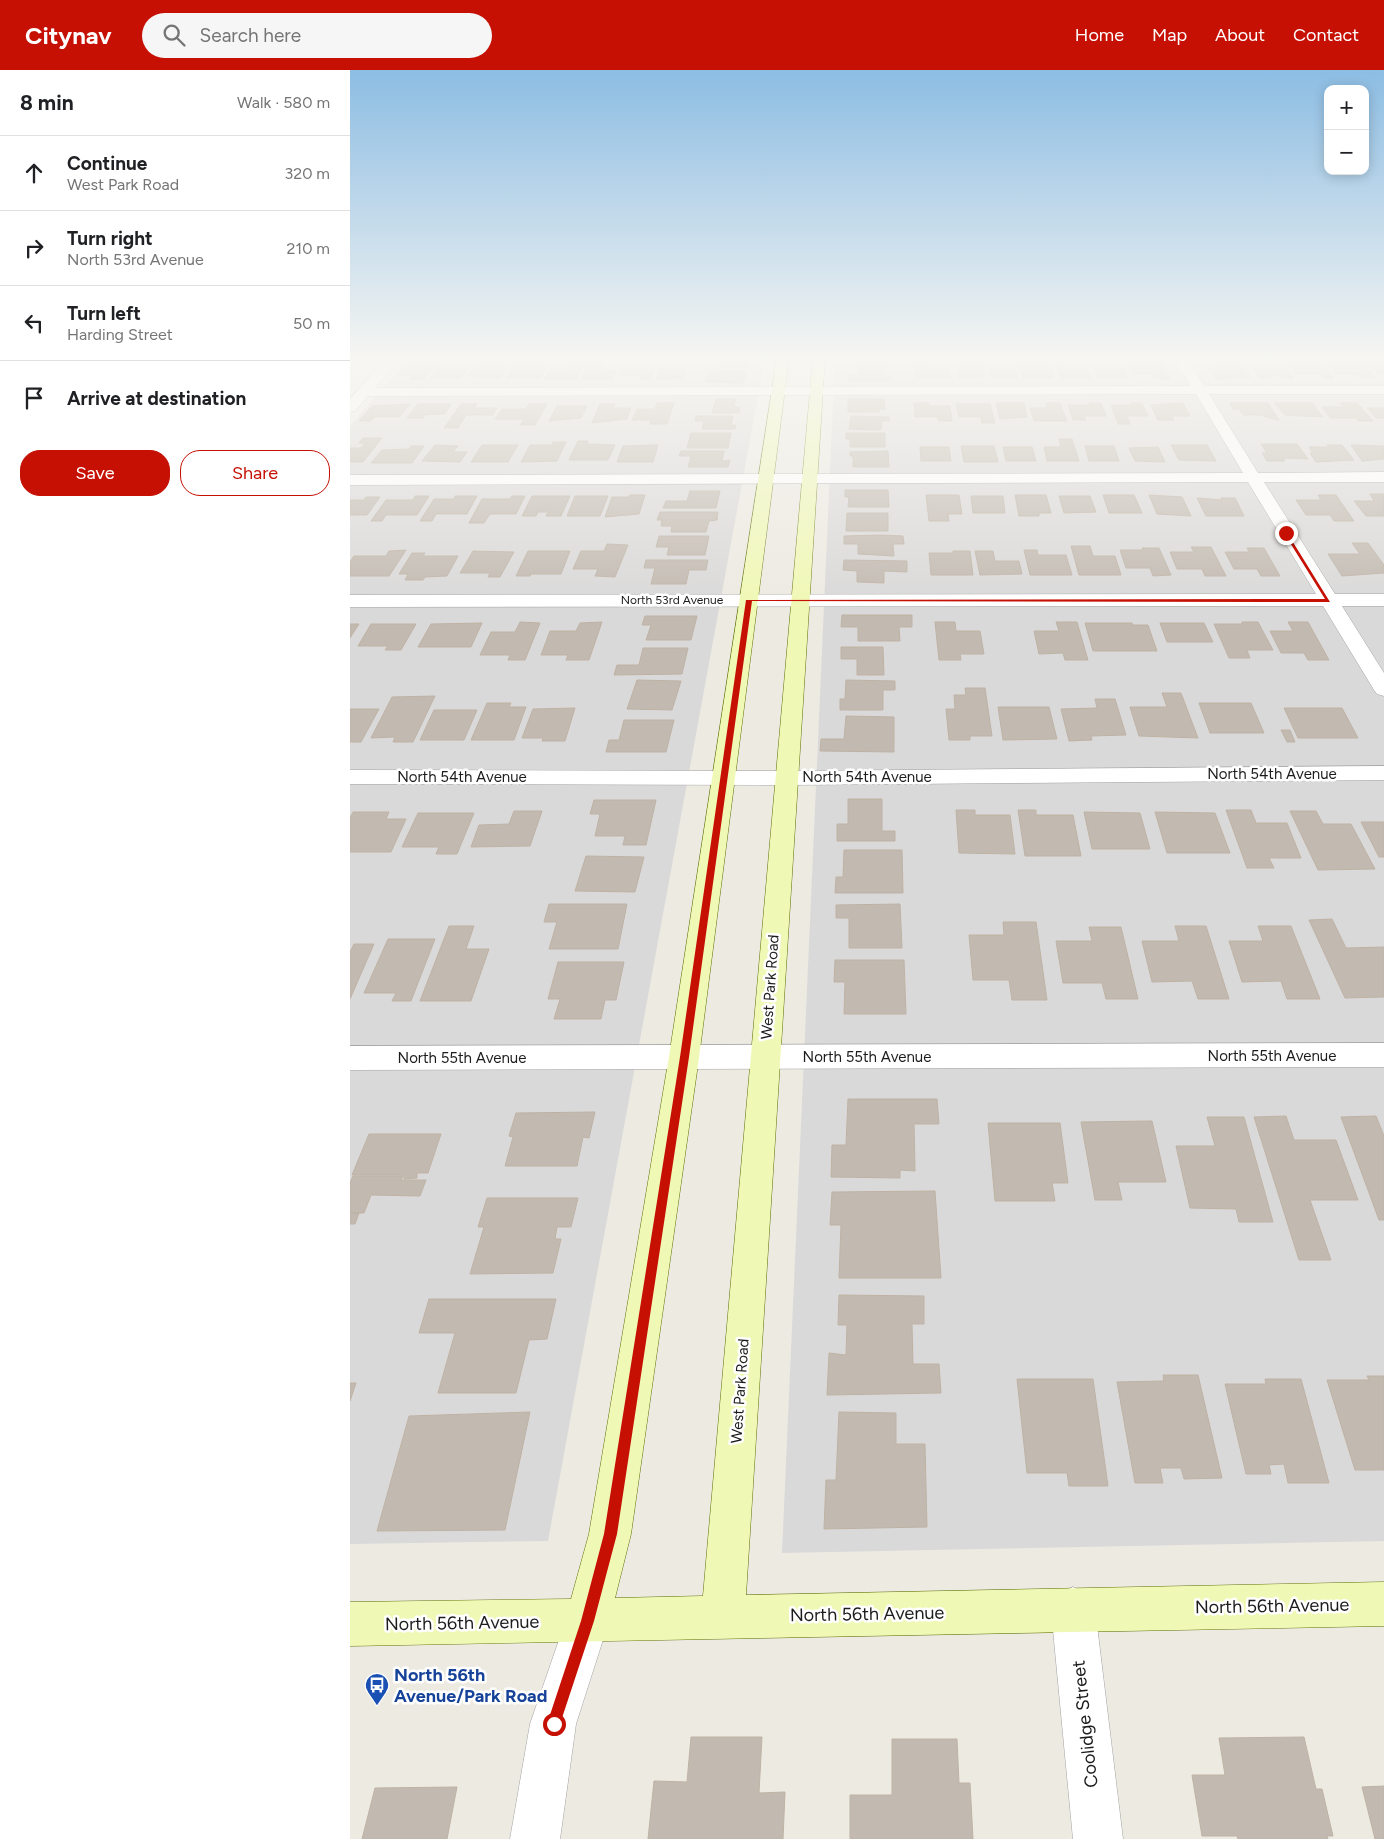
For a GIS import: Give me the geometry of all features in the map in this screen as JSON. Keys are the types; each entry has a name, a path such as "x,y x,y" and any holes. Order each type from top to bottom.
{"street":[{"path":"535,1839 554,1724 587,1621 610,1534 684,1057 771,441"},
{"name":"West Park Road","path":"723,1616 786,778 814,441"},
{"path":"1230,441 1384,690"},
{"path":"350,480 1384,477"},
{"name":"North 53rd Avenue","path":"350,601 801,599 1384,600"},
{"name":"North 54th Avenue","path":"350,777 786,778 1384,773"},
{"name":"North 55th Avenue","path":"350,1058 1384,1055"},
{"name":"North 56th Avenue","path":"350,1624 587,1621 723,1616 1384,1604"},
{"name":"Coolidge Street","path":"1073,1609 1098,1839"}],"shaded area":[{"path":"350,441 750,441 548,1541 350,1544"},
{"path":"831,441 1384,441 1384,1541 782,1553"}],"building":[{"path":"361,441 380,441 363,462 350,462 350,448 361,448 365,443 359,443"},
{"path":"578,441 588,441 587,444 615,445 608,460 569,460"},
{"path":"689,441 729,441 728,448 687,448"},
{"path":"850,441 885,441 885,447 850,447"},
{"path":"1059,441 1072,441 1079,461 1047,461 1044,447 1061,447"},
{"path":"553,442 566,442 557,461 521,462 530,445 552,445"},
{"path":"1261,444 1297,444 1308,459 1283,458 1285,461 1267,461 1262,453 1267,453"},
{"path":"435,445 458,446 453,452 467,452 460,462 422,461"},
{"path":"482,445 518,445 508,462 471,462"},
{"path":"658,445 653,462 617,462 623,446"},
{"path":"1171,445 1207,445 1216,461 1179,460"},
{"path":"1327,445 1342,445 1354,460 1316,462 1310,453 1313,453 1309,447 1329,447"},
{"path":"1351,445 1384,446 1384,459 1362,461"},
{"path":"411,446 424,446 412,463 371,463 382,450 409,449"},
{"path":"961,446 994,446 998,462 964,462"},
{"path":"1085,446 1114,446 1119,461 1089,461"},
{"path":"920,447 949,447 951,461 921,461"},
{"path":"1003,447 1032,447 1036,461 1006,461"},
{"path":"1158,447 1165,462 1135,461 1129,448"},
{"path":"681,451 724,451 722,461 730,460 728,467 688,467 691,456 679,456"},
{"path":"888,451 889,467 853,467 853,456 850,456 850,452"},
{"path":"845,490 888,490 889,507 848,507 849,497 845,497"},
{"path":"690,491 720,491 716,508 663,508 666,501 687,501"},
{"path":"1370,494 1384,494 1384,516 1366,516 1354,501 1374,501"},
{"path":"630,495 645,495 639,514 605,517 612,497 629,497"},
{"path":"926,495 959,495 962,514 948,514 949,521 929,521"},
{"path":"1015,495 1046,495 1051,513 1039,513 1039,516 1019,516"},
{"path":"1103,495 1134,495 1142,513 1109,513"},
{"path":"1149,495 1182,497 1191,516 1157,514"},
{"path":"1318,495 1336,495 1354,521 1334,521 1330,515 1306,515 1296,500 1321,500"},
{"path":"415,496 429,496 417,515 386,515 382,521 371,521 386,500 413,500"},
{"path":"455,496 477,496 467,514 436,514 432,521 420,521 434,499 454,499"},
{"path":"512,496 525,496 516,514 490,514 484,523 469,523 482,499 510,499"},
{"path":"532,496 570,496 561,516 546,516 548,512 538,512 536,516 522,516"},
{"path":"575,496 608,496 600,516 567,516"},
{"path":"971,496 1003,496 1005,513 973,513"},
{"path":"1059,496 1090,496 1096,512 1064,513"},
{"path":"366,497 380,497 367,515 350,515 350,500 364,500"},
{"path":"1197,498 1222,500 1221,498 1235,498 1244,516 1206,516"},
{"path":"660,512 718,512 717,520 709,521 706,532 671,532 672,526 661,526 662,520 657,520"},
{"path":"847,513 888,513 888,531 846,531"},
{"path":"659,536 709,536 705,555 667,555 669,547 656,547"},
{"path":"844,536 903,536 904,544 893,544 894,556 858,554 858,544 844,544"},
{"path":"1352,543 1368,543 1384,565 1384,573 1342,576 1328,554 1360,554"},
{"path":"607,544 628,545 615,577 595,576 598,569 573,569 581,551 604,551"},
{"path":"1071,546 1090,546 1093,556 1115,556 1121,575 1079,575"},
{"path":"1191,547 1211,547 1226,576 1205,576 1202,569 1177,569 1170,552 1194,552"},
{"path":"1142,548 1159,548 1171,575 1153,576 1150,568 1126,568 1120,550 1143,550"},
{"path":"1247,548 1264,548 1280,576 1261,576 1257,569 1234,569 1225,552 1249,552"},
{"path":"406,550 389,576 350,576 350,562 354,556 386,556 389,551"},
{"path":"1024,550 1037,550 1038,555 1066,555 1072,575 1030,575"},
{"path":"473,551 514,552 500,577 488,577 490,573 460,573"},
{"path":"528,551 570,551 561,574 516,576"},
{"path":"953,551 970,551 973,575 931,575 929,553 953,553"},
{"path":"975,551 993,551 995,561 1019,561 1022,574 980,575"},
{"path":"412,553 425,553 423,556 458,556 447,576 425,577 423,580 405,580 408,574 399,574"},
{"path":"646,560 708,560 706,570 689,570 686,584 651,584 655,568 644,568"},
{"path":"844,560 907,561 907,572 884,571 884,583 857,582 857,571 843,570"},
{"path":"842,615 912,615 912,627 899,627 900,641 858,641 858,627 841,627"},
{"path":"645,616 697,616 691,640 646,640 651,625 642,625"},
{"path":"520,622 540,623 525,660 508,660 510,655 480,655 491,632 515,632"},
{"path":"602,622 589,660 566,660 568,655 541,655 550,631 576,631 580,623"},
{"path":"935,622 955,622 956,631 980,631 984,654 960,654 961,660 939,660"},
{"path":"1056,622 1077,622 1088,660 1065,660 1063,653 1039,654 1034,631 1059,631"},
{"path":"1242,622 1258,622 1273,650 1247,650 1250,658 1229,658 1214,624 1242,624"},
{"path":"1288,622 1308,622 1329,660 1308,660 1304,653 1281,653 1270,631 1293,631"},
{"path":"482,623 471,647 418,647 431,624"},
{"path":"1085,623 1148,625 1157,651 1093,651"},
{"path":"1160,623 1204,623 1213,642 1167,642"},
{"path":"350,624 359,624 350,638"},
{"path":"371,624 416,624 401,650 385,650 388,646 358,646"},
{"path":"841,647 883,647 884,675 857,675 857,659 841,659"},
{"path":"643,648 688,648 682,674 614,675 617,665 639,665"},
{"path":"637,680 681,681 672,710 627,709"},
{"path":"846,680 895,681 895,690 883,690 883,710 840,710 840,699 845,699"},
{"path":"965,688 985,688 992,736 970,736 970,740 949,740 946,709 955,709 954,695 966,695"},
{"path":"1162,693 1181,693 1198,738 1139,736 1130,707 1167,707"},
{"path":"435,696 413,742 393,742 395,737 371,738 392,697"},
{"path":"1095,699 1115,699 1126,735 1091,736 1092,740 1069,741 1061,709 1097,708"},
{"path":"487,703 511,703 509,707 526,707 514,740 471,740"},
{"path":"1199,703 1251,703 1264,733 1210,733"},
{"path":"998,707 1049,707 1057,739 1003,740"},
{"path":"575,708 565,741 542,741 543,738 522,738 533,709"},
{"path":"1284,708 1342,708 1358,738 1298,738"},
{"path":"350,709 379,709 361,742 350,742"},
{"path":"434,710 477,710 464,740 420,740"},
{"path":"846,716 894,717 894,752 820,751 821,739 844,739"},
{"path":"624,720 674,720 666,752 606,752 609,740 619,740"},
{"path":"1281,730 1290,730 1295,742 1287,742"},
{"path":"848,799 882,799 882,831 895,831 895,841 837,841 837,824 848,824"},
{"path":"594,800 656,800 646,845 623,845 625,836 595,836 600,814 590,814"},
{"path":"956,810 975,810 975,815 1010,815 1015,854 959,853"},
{"path":"1018,810 1036,810 1036,815 1073,815 1081,856 1025,856"},
{"path":"1226,810 1251,810 1256,823 1287,823 1301,858 1269,858 1274,868 1247,868"},
{"path":"514,811 542,811 530,846 471,847 479,825 509,824"},
{"path":"1290,811 1316,811 1323,824 1351,824 1375,869 1318,870"},
{"path":"353,812 389,812 386,819 406,819 391,852 350,852 350,818"},
{"path":"1084,812 1140,813 1150,849 1092,849"},
{"path":"1155,812 1215,813 1230,853 1167,853"},
{"path":"418,813 474,813 457,854 436,854 439,847 402,847"},
{"path":"1361,822 1384,822 1384,857 1379,857"},
{"path":"844,850 902,850 903,893 835,893 836,877 843,877"},
{"path":"586,856 644,857 635,892 575,891"},
{"path":"549,904 627,904 618,949 549,949 557,922 544,922"},
{"path":"900,904 902,948 849,948 849,918 836,918 836,905"},
{"path":"1332,919 1346,948 1384,947 1384,997 1345,998 1309,920"},
{"path":"1003,922 1036,922 1047,1000 1012,1000 1009,980 973,980 969,935 1004,935"},
{"path":"449,926 474,926 466,949 489,949 471,1001 420,1001"},
{"path":"1175,926 1206,926 1229,999 1198,999 1192,981 1152,982 1142,941 1179,941"},
{"path":"1258,926 1291,926 1320,999 1287,999 1281,981 1242,982 1229,941 1263,941"},
{"path":"1089,927 1121,927 1138,999 1106,999 1102,983 1063,983 1056,941 1092,941"},
{"path":"388,939 435,939 411,1001 392,1001 396,993 364,993"},
{"path":"354,944 374,944 350,999 350,952"},
{"path":"835,960 904,960 906,1014 844,1014 845,982 834,982"},
{"path":"558,962 624,962 616,1000 605,1000 601,1019 554,1019 560,999 548,999"},
{"path":"848,1099 937,1099 939,1124 914,1124 915,1171 900,1170 900,1178 831,1177 832,1145 846,1145"},
{"path":"595,1112 589,1138 583,1137 577,1166 505,1166 513,1137 509,1136 516,1113"},
{"path":"1286,1116 1294,1140 1336,1140 1358,1200 1310,1200 1331,1260 1299,1260 1254,1117"},
{"path":"1376,1116 1384,1136 1384,1220 1379,1220 1341,1117"},
{"path":"1207,1117 1244,1117 1273,1222 1239,1222 1236,1209 1190,1208 1176,1146 1215,1146"},
{"path":"1152,1121 1166,1182 1118,1182 1122,1200 1095,1200 1081,1122"},
{"path":"988,1123 1060,1123 1068,1183 1052,1183 1055,1201 995,1201"},
{"path":"369,1134 441,1134 428,1173 417,1173 417,1178 404,1179 404,1175 352,1175"},
{"path":"353,1176 403,1176 401,1180 426,1180 420,1196 371,1195 364,1213 350,1213 350,1183"},
{"path":"935,1191 941,1278 839,1278 841,1225 830,1225 832,1192"},
{"path":"487,1198 578,1198 571,1227 557,1227 555,1239 561,1239 553,1273 470,1274 484,1227 478,1227"},
{"path":"350,1213 359,1213 355,1224 350,1224"},
{"path":"839,1295 924,1296 924,1324 912,1324 913,1364 939,1364 941,1393 827,1395 829,1353 846,1355 847,1325 838,1325"},
{"path":"429,1299 556,1299 547,1339 529,1340 516,1393 438,1393 455,1333 419,1333"},
{"path":"1163,1375 1198,1375 1222,1478 1184,1479 1181,1468 1160,1468 1163,1483 1135,1483 1117,1382 1164,1381"},
{"path":"1367,1376 1384,1376 1384,1470 1355,1470 1327,1380 1369,1380"},
{"path":"1017,1379 1093,1379 1108,1486 1069,1486 1067,1473 1027,1473"},
{"path":"1265,1379 1301,1379 1329,1483 1288,1483 1284,1464 1269,1465 1271,1474 1246,1474 1225,1384 1266,1384"},
{"path":"350,1383 356,1383 350,1401"},
{"path":"530,1412 505,1530 377,1531 409,1416"},
{"path":"839,1412 896,1413 896,1444 925,1444 927,1527 824,1529 826,1480 836,1480"},
{"path":"691,1737 762,1737 759,1793 785,1792 783,1839 648,1839 654,1781 687,1782"},
{"path":"1304,1737 1316,1789 1322,1789 1333,1836 1327,1836 1328,1839 1238,1839 1237,1836 1202,1836 1192,1775 1225,1775 1219,1738"},
{"path":"892,1739 957,1739 959,1783 970,1783 973,1839 850,1839 850,1795 892,1795"},
{"path":"1384,1786 1384,1839 1375,1839 1362,1787"},
{"path":"457,1787 447,1839 362,1839 375,1788"}],"place":[{"name":"North 56th Avenue/Park Road","path":"377,1706"}],"route":[{"path":"554,1724 587,1621 610,1534 684,1057 749,600 1328,600 1286,533"}]}
